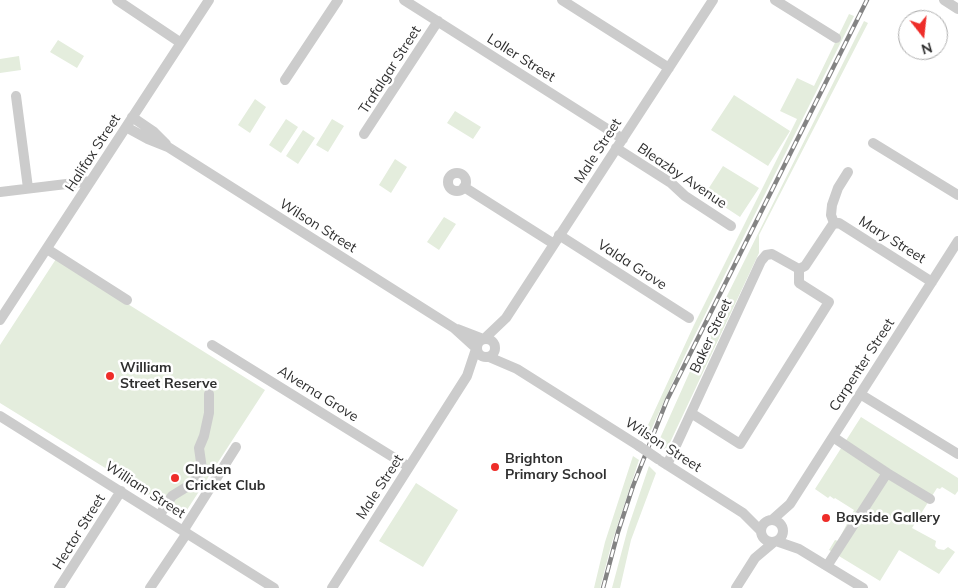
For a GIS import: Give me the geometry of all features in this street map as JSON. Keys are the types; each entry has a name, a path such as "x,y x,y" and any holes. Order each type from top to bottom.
{"street":[{"path":"117,0 181,43"},
{"name":"Halifax Street","path":"2,314 47,249 209,0"},
{"path":"284,80 338,0"},
{"name":"Loller Street","path":"404,0 623,139"},
{"path":"562,0 669,68"},
{"name":"Male Street","path":"332,588 467,376 492,352 506,318 713,0"},
{"path":"774,0 836,38"},
{"path":"944,0 958,8"},
{"name":"Trafalgar Street","path":"364,134 438,21"},
{"path":"16,96 28,188"},
{"name":"Wilson Street","path":"132,118 154,132 168,147"},
{"name":"Wilson Street","path":"126,127 168,147 454,328 476,348"},
{"path":"873,143 958,195"},
{"name":"Bleazby Avenue","path":"616,148 671,183 685,196 731,226"},
{"path":"691,412 740,444 829,302 799,283 799,269 805,266 834,223 831,215 832,205 838,188 848,172"},
{"path":"0,192 91,180"},
{"name":"Valda Grove","path":"464,187 689,318"},
{"name":"Mary Street","path":"834,223 841,224 932,282"},
{"name":"Carpenter Street","path":"783,529 790,504 958,242"},
{"path":"47,249 127,300"},
{"name":"Baker Street","path":"663,462 691,412 761,261 766,255 772,254 799,269"},
{"name":"Male Street","path":"484,338 506,318"},
{"name":"Wilson Street","path":"454,328 484,338"},
{"path":"484,338 492,340 492,352 481,356 476,348 478,342 484,338"},
{"name":"Alverna Grove","path":"212,345 409,467"},
{"name":"Male Street","path":"467,376 476,348"},
{"name":"Wilson Street","path":"492,352 743,513 762,533"},
{"path":"159,516 172,496 193,483 202,469 199,448 204,436 209,413 209,394"},
{"path":"860,394 958,454"},
{"name":"William Street","path":"0,416 274,588"},
{"path":"833,437 930,499"},
{"path":"150,588 236,447"},
{"path":"827,566 887,473"},
{"name":"Hector Street","path":"60,588 121,491"},
{"name":"Carpenter Street","path":"770,520 790,504"},
{"name":"Wilson Street","path":"743,513 770,520"},
{"path":"736,588 755,558 763,525 770,520 779,522 799,549"},
{"path":"755,558 781,537 783,529"},
{"path":"762,533 767,540 799,549 863,588"}],"green space":[{"path":"849,14 854,16 685,355 647,439 643,436 694,325 797,119 780,111 797,78 814,86"},
{"path":"864,21 868,23 759,235 759,253 667,449 663,449 657,445 696,358"},
{"path":"58,40 84,56 77,68 50,52"},
{"path":"19,56 21,70 0,73 0,59"},
{"path":"734,95 790,131 768,166 711,130"},
{"path":"255,99 266,107 250,133 238,125"},
{"path":"455,111 481,127 473,139 447,123"},
{"path":"286,119 298,127 281,153 269,145"},
{"path":"332,119 344,126 328,152 316,145"},
{"path":"303,130 315,138 298,164 286,156"},
{"path":"395,159 407,167 391,193 379,185"},
{"path":"723,166 759,188 740,217 705,194"},
{"path":"444,217 456,224 439,250 427,242"},
{"name":"William Street Reserve","path":"56,259 265,390 183,516 0,403 0,345"},
{"path":"861,417 958,478 958,491 955,495 942,487 940,489 937,488 912,528 936,541 935,546 938,549 944,550 948,547 955,552 939,574 899,550 880,581 829,550 835,540 838,541 854,510 835,498 830,496 828,498 815,489"},
{"path":"633,456 639,460 612,542 600,588 594,588 605,542"},
{"path":"649,466 656,473 631,540 620,588 612,588 628,528"},
{"path":"416,483 458,510 423,567 379,541"}],"railway":[{"path":"603,588 633,486 667,400 867,0"}],"place":[{"name":"William Street Reserve","path":"110,376"},
{"name":"Brighton Primary School","path":"495,467"},
{"name":"Cluden Cricket Club","path":"175,478"},
{"name":"Bayside Gallery","path":"826,518"}]}
